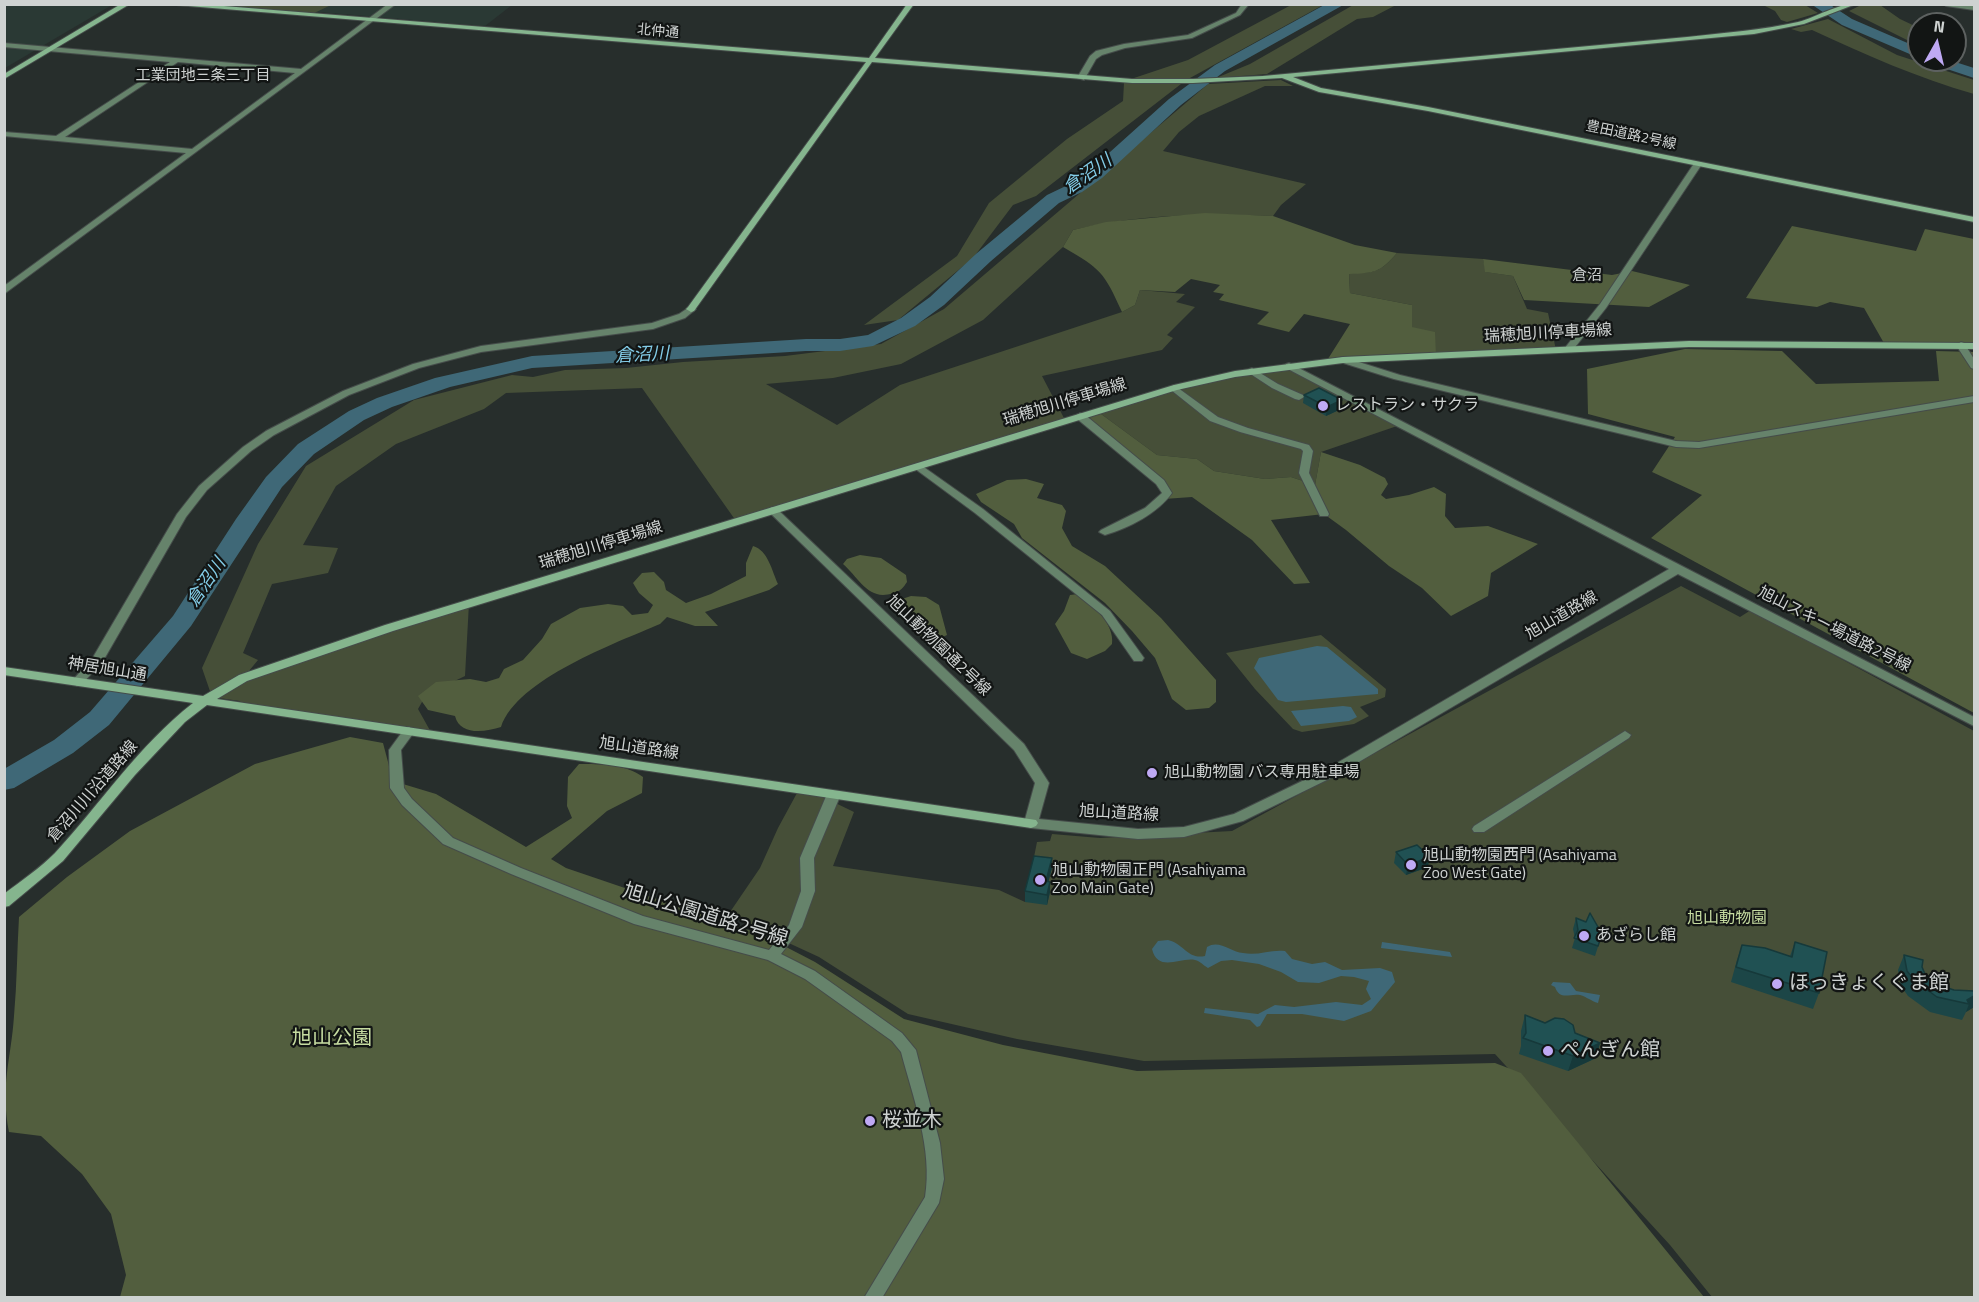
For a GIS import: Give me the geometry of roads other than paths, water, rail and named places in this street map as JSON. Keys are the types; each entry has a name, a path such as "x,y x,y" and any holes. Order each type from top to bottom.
{"street":[{"path":"4,77 127,4"},
{"name":"北仲通","path":"167,4 870,62 1146,81 1248,79 1754,32 1803,22 1852,5"},
{"path":"4,291 393,4"},
{"path":"77,682 97,660 181,516 195,497 225,467 270,433 346,393 416,366 491,348 653,326 682,316 691,309 911,4"},
{"path":"1081,78 1093,58 1099,53 1132,45 1190,36 1238,14 1246,4"},
{"path":"1946,4 1974,8"},
{"path":"4,45 302,71"},
{"path":"57,139 177,60"},
{"name":"豊田道路2号線","path":"1284,76 1319,90 1428,109 1974,220"},
{"path":"4,134 194,151"},
{"path":"1569,349 1604,306 1698,164"},
{"name":"瑞穂旭川停車場線","path":"204,701 243,678 294,659 1080,416 1174,388 1252,371 1343,360 1689,344 1974,345"},
{"path":"1960,345 1974,366"},
{"path":"1343,360 1397,378 1676,444 1699,445 1974,399"},
{"path":"1289,366 1678,569"},
{"path":"1252,371 1275,386 1299,397"},
{"path":"1174,388 1214,419 1305,447 1308,451 1304,473 1324,514"},
{"path":"1080,416 1160,482 1167,493 1164,499 1154,507 1105,532"},
{"path":"918,465 1106,613 1138,658"},
{"name":"旭山動物園通2号線","path":"772,510 1018,747 1042,783 1031,824"},
{"name":"旭山スキー場道路2号線","path":"1678,569 1974,722"},
{"name":"旭山道路線","path":"204,701 1031,824 1138,834 1184,832 1238,818 1330,773 1678,569"},
{"name":"神居旭山通","path":"4,671 204,701"},
{"name":"倉沼川川沿道路線","path":"4,902 58,858 130,772 181,719 204,701"},
{"name":"旭山公園道路2号線","path":"409,731 395,750 398,788 407,802 448,841 639,920 772,956 810,975 897,1037 908,1050 932,1143 936,1179 933,1198 872,1298"},
{"path":"1479,829 1625,735"},
{"path":"772,956 795,927 808,891 807,858 834,794"}],"water":[{"path":"1317,646 1327,647 1378,689 1378,694 1286,702 1278,700 1254,668 1259,658"},
{"path":"1351,707 1357,717 1349,721 1301,726 1291,711"},
{"path":"1168,940 1199,957 1205,956 1207,947 1216,944 1249,954 1285,951 1292,959 1312,964 1325,962 1342,970 1380,968 1392,972 1395,982 1371,1011 1344,1021 1302,1014 1267,1014 1257,1027 1250,1020 1204,1013 1205,1008 1258,1014 1275,1005 1294,1007 1336,1002 1362,1005 1371,999 1366,989 1369,981 1341,976 1319,983 1298,982 1281,972 1259,964 1232,960 1221,961 1208,968 1195,960 1164,962 1155,956 1152,949 1158,941"},
{"path":"1382,942 1450,952 1452,957 1381,948"},
{"path":"1553,982 1570,983 1576,991 1600,995 1598,1003 1580,995 1562,995 1551,985"}],"waterway":[{"name":"倉沼川","path":"4,781 64,746 100,718 154,657 182,621 274,482 306,449 356,415 413,391 472,374 532,362 806,345 840,345 873,340 908,322 937,301 984,257 1053,199 1076,188 1096,174 1175,102 1220,68 1338,4"},
{"path":"1818,4 1847,22 1907,48"},
{"path":"1967,71 1974,73"}],"place":[{"name":"レストラン・サクラ","path":"1323,406"},
{"name":"旭山動物園 バス専用駐車場","path":"1152,773"},
{"name":"旭山動物園西門 (Asahiyama Zoo West Gate)","path":"1411,865"},
{"name":"旭山動物園正門 (Asahiyama Zoo Main Gate)","path":"1040,880"},
{"name":"あざらし館","path":"1584,936"},
{"name":"ほっきょくぐま館","path":"1777,984"},
{"name":"ぺんぎん館","path":"1548,1051"},
{"name":"桜並木","path":"870,1121"}],"district":[{"name":"工業団地三条三丁目","path":"203,76"},
{"name":"倉沼","path":"1587,276"}],"park label":[{"name":"旭山動物園","path":"1727,919"},
{"name":"旭山公園","path":"332,1039"}]}
